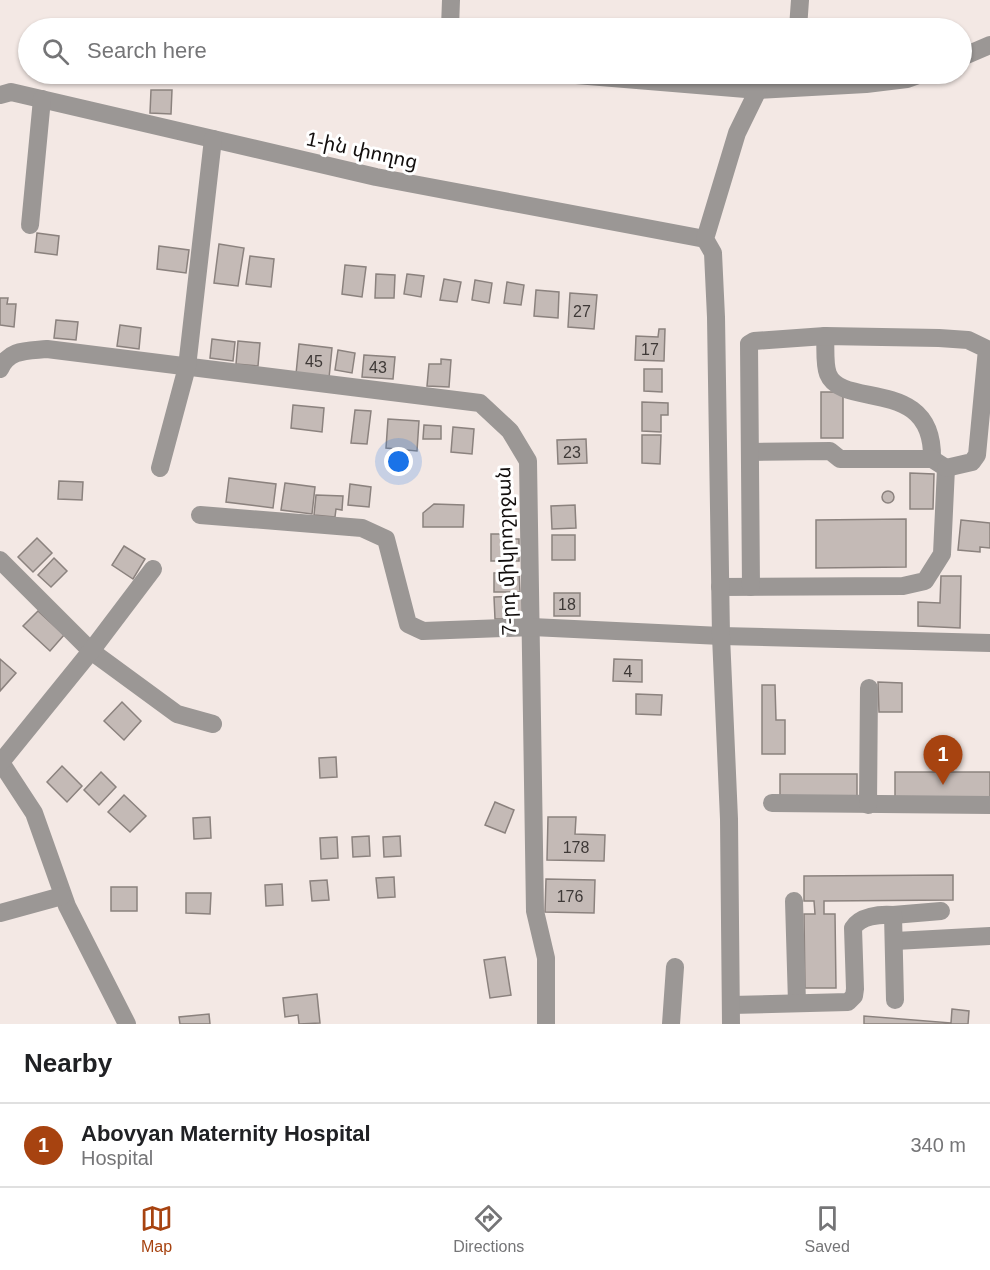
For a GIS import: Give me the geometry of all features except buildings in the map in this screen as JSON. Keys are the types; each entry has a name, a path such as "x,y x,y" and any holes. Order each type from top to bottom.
{"street":[{"path":"450,18 451,0"},
{"path":"799,18 800,0"},
{"path":"972,53 990,45"},
{"path":"685,84 758,90 782,84"},
{"path":"731,1024 729,819 721,636 716,317 713,253 705,239 737,133 758,90"},
{"name":"1-ին փողոց","path":"6,94 42,99 376,177 705,239"},
{"path":"30,225 42,99"},
{"path":"160,468 187,366 213,139"},
{"path":"720,587 903,586 925,581 942,554 939,463 932,439 920,417 909,406 838,386 828,374 825,336"},
{"path":"750,452 830,451 840,459 972,462 977,455 987,349 968,340 939,338 825,336 759,339 750,344 750,452 750,587"},
{"name":"7-րդ միկրոշրջան","path":"0,369 4,360 18,351 47,349 187,366 480,403 510,431 528,461 535,912 546,958 546,1024"},
{"path":"200,515 362,528 386,539 408,624 423,631 532,627 721,636 990,643"},
{"path":"0,560 91,651 177,714 213,724"},
{"path":"128,1024 62,896 34,813 0,761 91,651 153,569"},
{"path":"868,805 869,688"},
{"path":"772,803 990,805"},
{"path":"0,914 62,896"},
{"path":"794,902 797,1003"},
{"path":"731,1005 848,1002 854,996 855,989 852,928 861,920 941,912"},
{"path":"893,915 895,1000"},
{"path":"895,941 990,936"},
{"path":"671,1024 675,967"}],"place":[{"name":"Abovyan Maternity Hospital","path":"943,785"}]}
